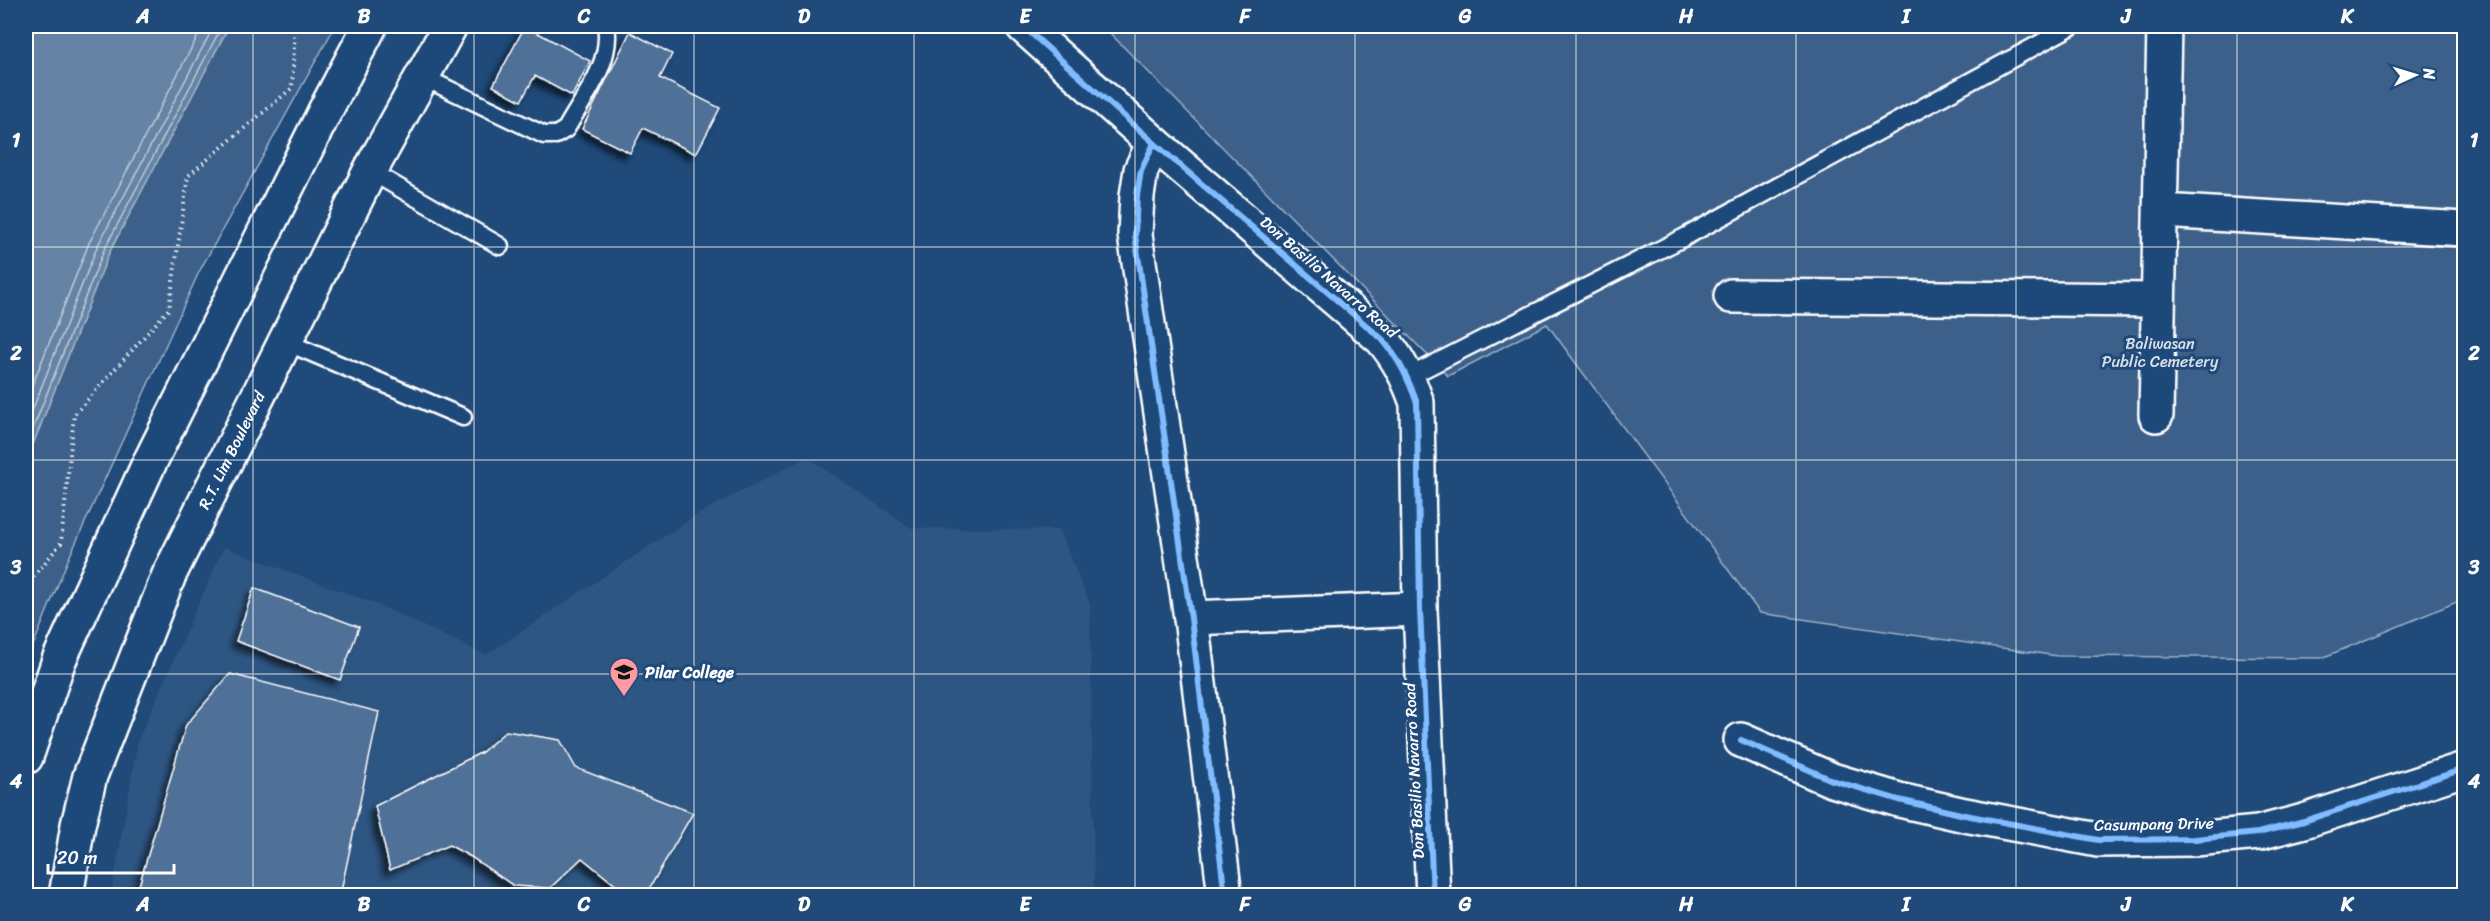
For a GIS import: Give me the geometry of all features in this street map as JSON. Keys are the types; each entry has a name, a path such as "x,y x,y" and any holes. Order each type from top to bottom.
{"street":[{"path":"26,757 59,660 147,468 324,113 370,26"},
{"name":"R.T. Lim Boulevard","path":"66,896 78,825 90,776 170,575 370,171 450,26"},
{"name":"Don Basilio Navarro Road","path":"1023,26 1154,143 1382,339 1397,357 1408,378 1418,403 1420,609 1433,896"},
{"path":"2156,415 2157,300 2162,211 2164,26"},
{"path":"1154,143 1141,170 1135,235 1191,618 1225,896"},
{"path":"2162,211 2464,229"},
{"path":"1731,296 2157,300"},
{"path":"1191,618 1420,609"},
{"name":"Casumpang Drive","path":"1741,740 1832,780 1899,800 1965,816 2098,840 2195,839 2258,833 2304,821 2464,769"}],"lane":[{"path":"423,77 544,135 556,135 566,129 603,63 609,41 606,26"},
{"path":"1408,378 1683,238 2072,26"},
{"path":"370,171 500,246"},
{"path":"286,342 463,417"}],"path":[{"path":"26,586 61,543 74,416 169,309 188,176 292,88 295,26"}],"shaded area":[{"name":"Pilar College","path":"807,457 911,528 1059,530 1090,604 1094,895 111,896 138,740 224,547 376,604 486,655 698,514"}],"green space":[{"path":"229,26 335,26 199,272 68,560 26,663 26,462 109,253"},
{"name":"Baliwasan Public Cemetery","path":"1103,26 2464,26 2464,599 2322,658 2057,656 1760,613 1547,324 1448,376"}],"water":[{"path":"26,26 229,26 109,253 26,462"}],"building":[{"path":"525,26 590,61 572,96 535,76 521,101 493,86"},
{"path":"630,32 672,54 660,78 720,108 696,154 643,128 630,153 582,129"},
{"path":"254,588 359,627 340,680 236,641"},
{"path":"230,674 379,712 340,896 136,896 186,725"},
{"path":"506,731 560,740 576,768 693,813 645,896 629,896 582,858 550,888 514,886 449,845 390,870 375,806 482,752"}],"cycle path":[{"path":"1023,26 1154,143 1382,339 1406,377 1417,403 1420,609 1433,896"},
{"path":"1154,143 1141,170 1135,235 1191,618 1225,896"},
{"path":"1741,740 1832,780 1899,800 2098,840 2195,839 2258,833 2304,821 2464,769"}],"place":[{"name":"Pilar College","path":"624,698"}]}
